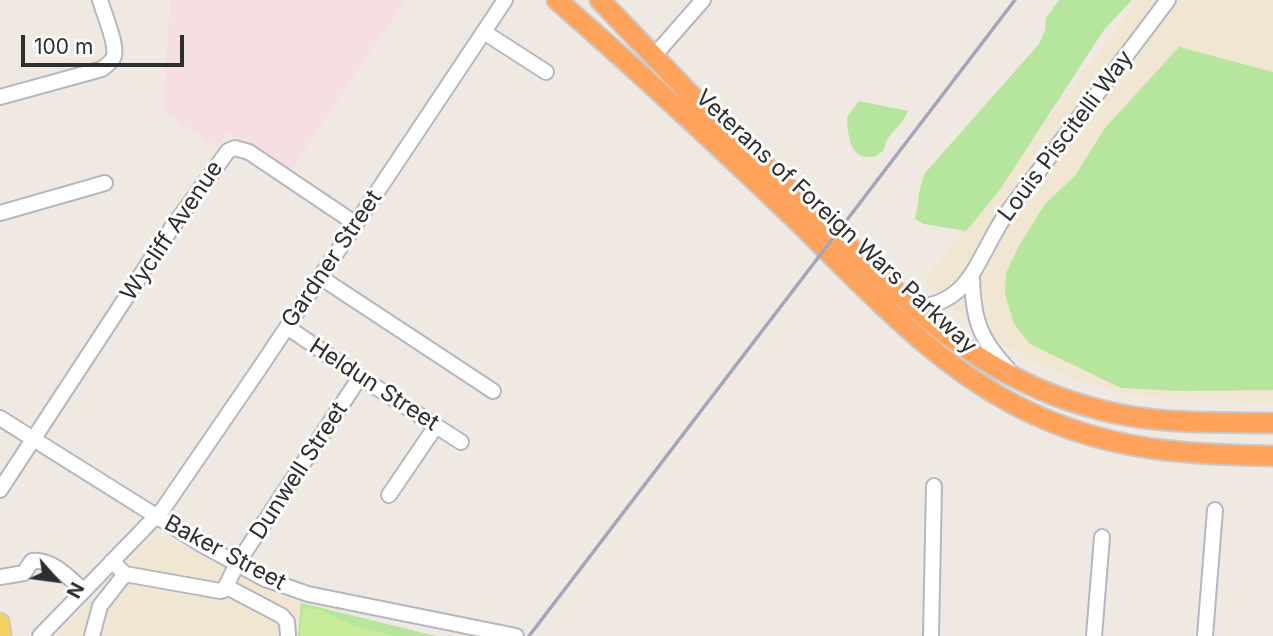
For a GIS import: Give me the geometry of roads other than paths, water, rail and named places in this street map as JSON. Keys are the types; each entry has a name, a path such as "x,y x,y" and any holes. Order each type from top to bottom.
{"highway":[{"name":"Veterans of Foreign Wars Parkway","path":"557,0 691,120 929,347 986,389 1040,417 1112,442 1172,452 1273,456"},
{"name":"Veterans of Foreign Wars Parkway","path":"600,0 703,107 913,307 964,348 1019,380 1074,402 1130,416 1179,421 1273,423"}],"main road":[{"path":"0,622 2,636"}],"street":[{"path":"0,97 102,69 111,62 114,47 100,0"},
{"name":"Gardner Street","path":"40,636 158,517 505,0"},
{"path":"653,57 703,0"},
{"name":"Louis Piscitelli Way","path":"913,307 932,306 945,300 972,277 998,226 1168,0"},
{"path":"484,32 546,72"},
{"name":"Wycliff Avenue","path":"33,438 220,159 228,151 235,148 249,152 356,224"},
{"path":"0,213 105,183"},
{"path":"320,277 493,391"},
{"path":"972,277 972,300 979,330 989,348 1019,380"},
{"name":"Heldun Street","path":"287,327 461,442"},
{"name":"Dunwell Street","path":"226,587 237,564 360,377"},
{"name":"Baker Street","path":"0,418 158,517 265,579 308,594 516,636"},
{"path":"389,495 436,426"},
{"path":"0,490 33,438"},
{"path":"931,636 934,486"},
{"path":"1205,636 1215,510"},
{"path":"1094,636 1102,537"},
{"path":"0,577 24,573 32,561 41,560 50,563 84,591"},
{"path":"112,561 125,574 220,592 226,587 282,616 287,622 288,636"},
{"path":"92,636 100,606 125,574"}],"railway":[{"path":"529,636 1015,0"}]}
